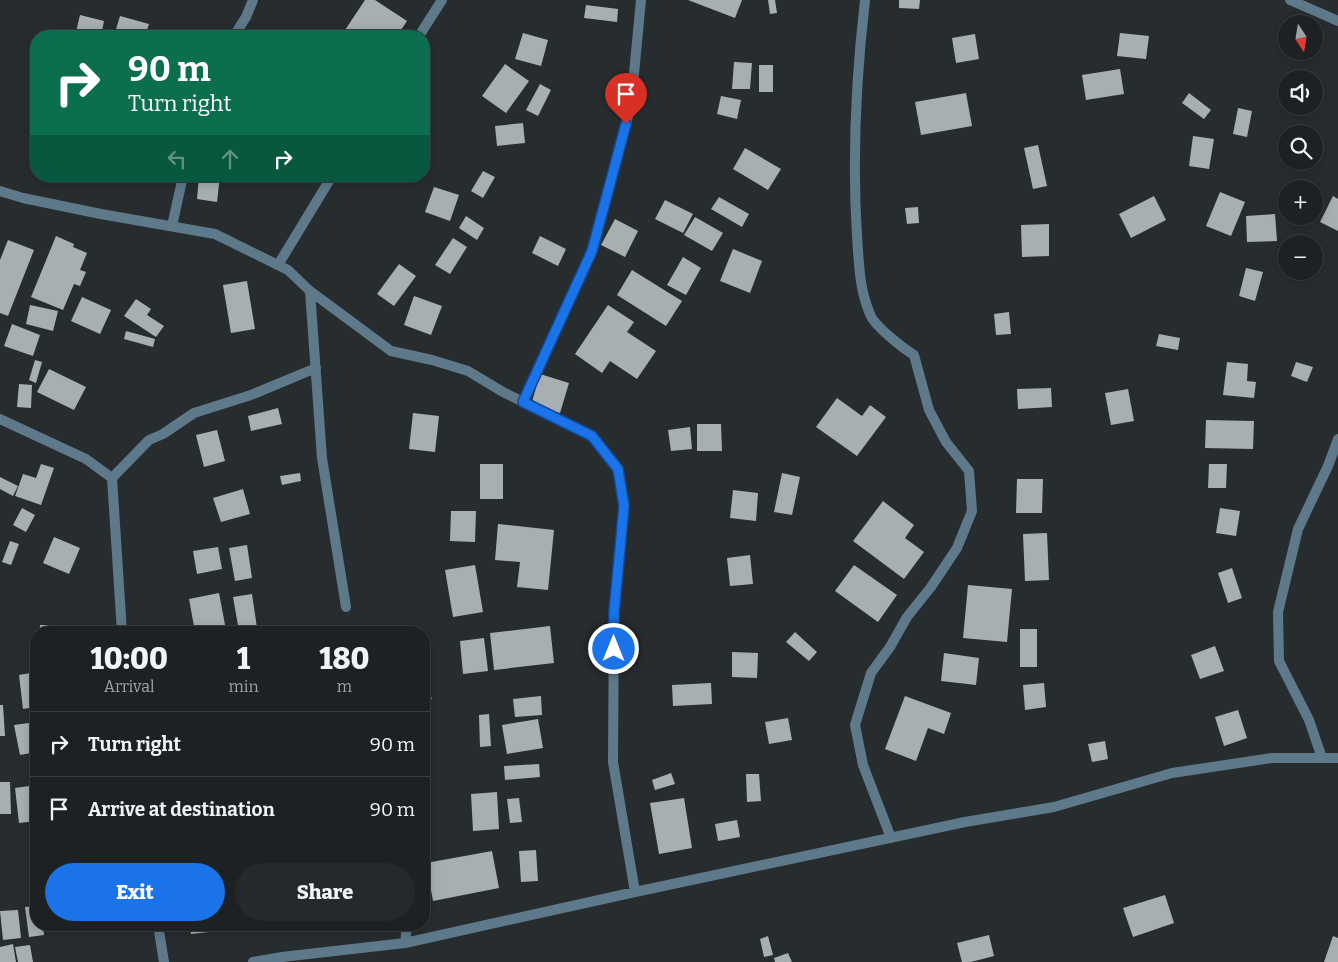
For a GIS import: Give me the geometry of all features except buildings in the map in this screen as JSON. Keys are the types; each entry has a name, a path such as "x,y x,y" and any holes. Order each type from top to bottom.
{"street":[{"path":"238,30 253,0"},
{"path":"423,30 442,0"},
{"path":"523,402 592,251 631,106 642,0"},
{"path":"865,0 859,55 854,183 859,274 870,316 898,344 914,355 929,410 946,442 969,471 972,511 957,548 931,587 907,617 890,647 871,673 855,725 863,764 891,838"},
{"path":"1290,0 1338,21"},
{"path":"172,226 182,182"},
{"path":"278,265 328,182"},
{"path":"0,192 101,214 215,234 288,270 310,291 392,351 468,371 523,402 592,436 618,469 624,506 614,612 613,762 635,892"},
{"path":"310,291 322,458 346,606"},
{"path":"122,626 112,478 149,440 162,434 194,413 252,396 316,368"},
{"path":"0,419 86,460 112,478"},
{"path":"1322,758 1308,720 1279,661 1278,612 1298,529 1328,466 1338,439"},
{"path":"253,962 282,956 405,943 965,822 1054,808 1172,774 1272,758 1338,758"},
{"path":"159,931 164,962"},
{"path":"405,943 406,931"},
{"path":"282,956 292,962"}],"route":[{"path":"614,649 614,612 624,506 618,469 592,436 523,402 592,251 626,124"}]}
